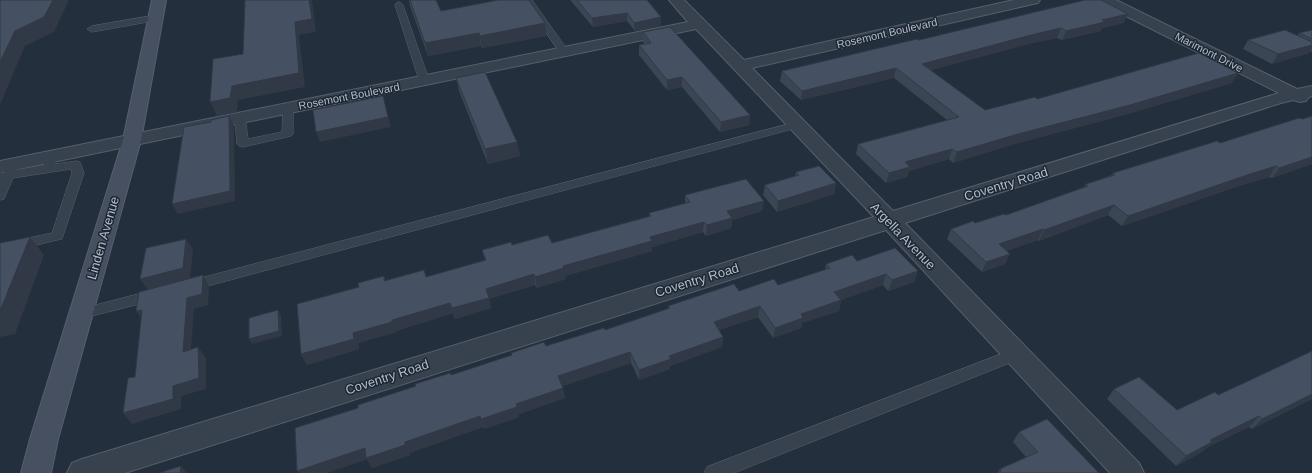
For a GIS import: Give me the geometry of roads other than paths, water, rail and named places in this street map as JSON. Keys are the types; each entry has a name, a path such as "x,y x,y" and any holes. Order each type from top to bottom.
{"main road":[{"name":"Linden Avenue","path":"36,473 44,439 80,314 132,140 158,9"}],"street":[{"name":"Argella Avenue","path":"676,0 889,220 1129,473"},
{"name":"Rosemont Boulevard","path":"740,66 1033,0"},
{"name":"Marimont Drive","path":"1105,0 1306,96"},
{"name":"Rosemont Boulevard","path":"5,171 50,163 132,140 699,24"},
{"name":"Coventry Road","path":"82,473 1276,99 1306,96"}],"lane":[{"path":"528,0 564,52"},
{"path":"399,5 424,80"},
{"path":"92,29 158,9"},
{"path":"240,118 243,144 287,134 288,108"},
{"path":"180,288 796,125"},
{"path":"0,249 57,236 78,173 76,165 50,163"},
{"path":"0,196 5,171"},
{"path":"80,314 165,292"},
{"path":"713,473 1017,354"}]}
